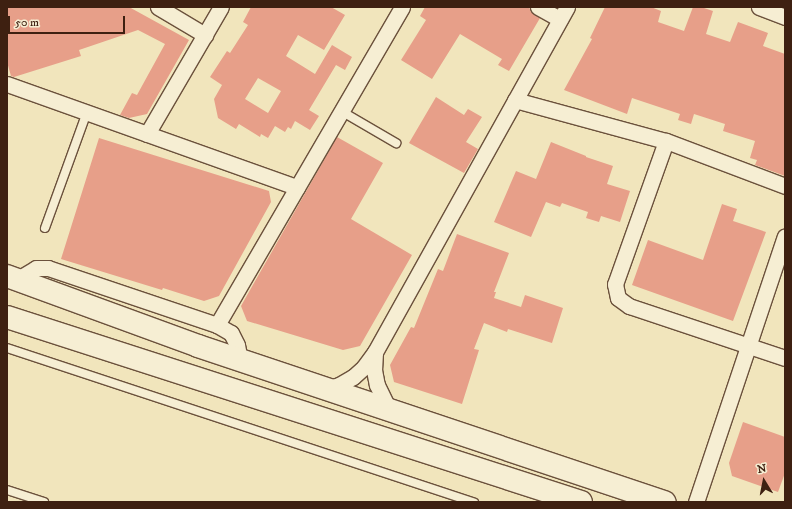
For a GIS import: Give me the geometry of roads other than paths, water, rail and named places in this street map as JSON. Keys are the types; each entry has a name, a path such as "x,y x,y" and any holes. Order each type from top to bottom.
{"main road":[{"path":"13,278 324,390 665,502"},
{"path":"7,317 581,502"}],"street":[{"path":"158,7 204,35"},
{"path":"147,134 221,7"},
{"path":"324,390 353,378 364,367 375,352 563,13 538,7"},
{"path":"759,7 785,17"},
{"path":"217,325 341,112 398,8"},
{"path":"7,84 297,187"},
{"path":"515,100 666,141 785,186"},
{"path":"666,141 617,278 615,291 623,303 629,306 785,358"},
{"path":"696,502 785,236"},
{"path":"13,278 36,268 48,268 217,325 231,333 237,345 240,361"},
{"path":"375,352 374,370 377,384 390,412"}],"lane":[{"path":"45,228 87,112"},
{"path":"341,112 396,143"},
{"path":"7,348 474,502"},
{"path":"7,490 44,502"}]}
